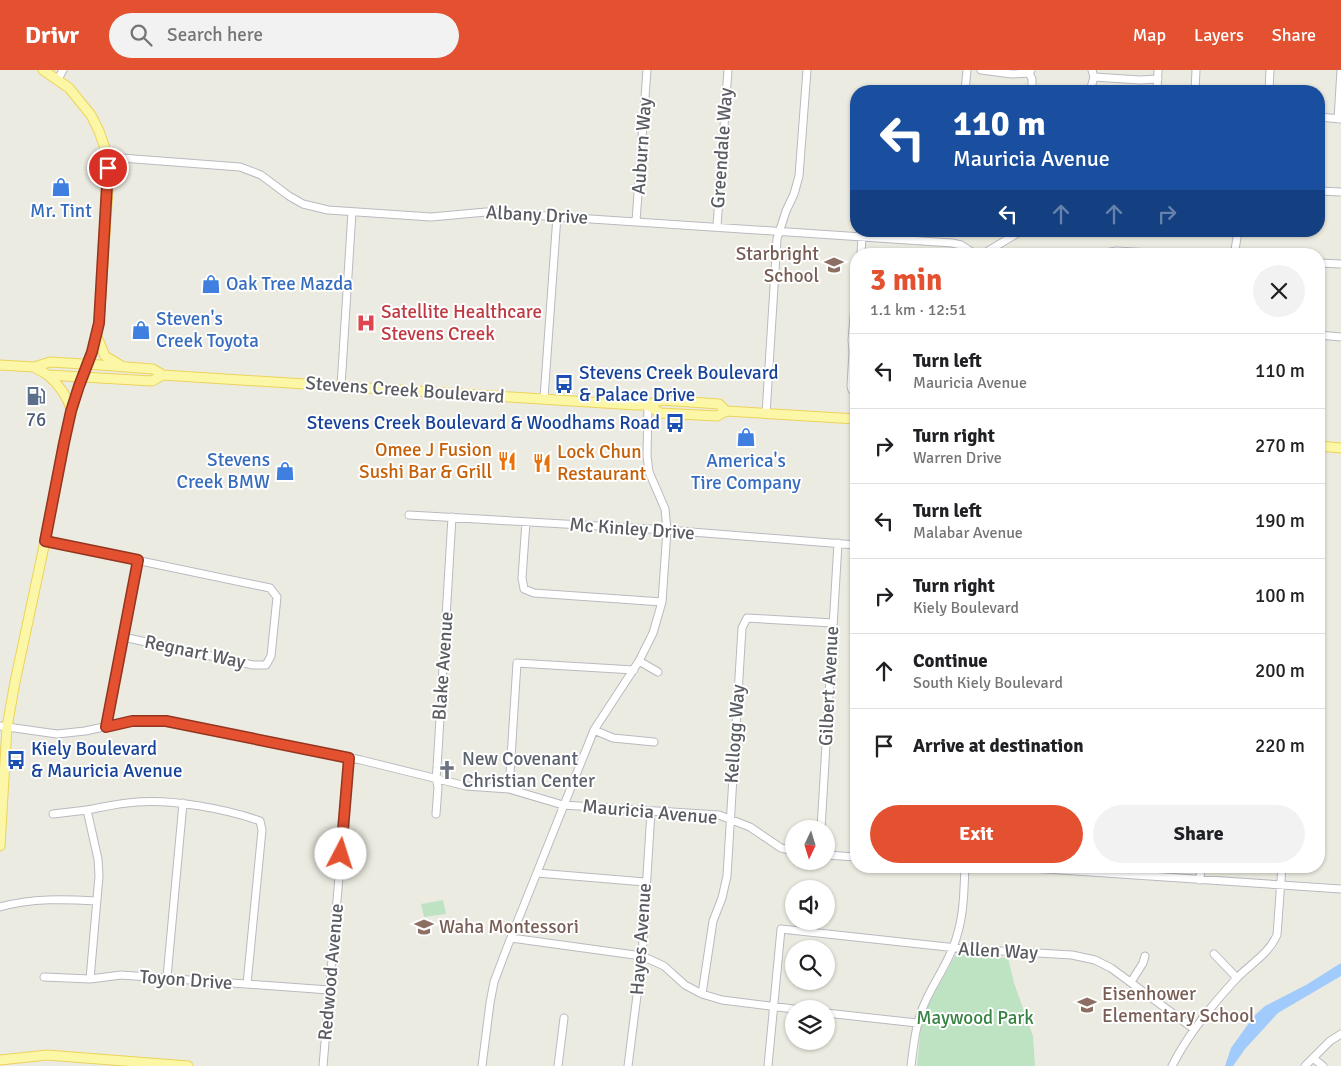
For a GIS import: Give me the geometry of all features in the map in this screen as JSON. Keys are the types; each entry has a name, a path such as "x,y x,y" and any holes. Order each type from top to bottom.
{"main road":[{"path":"0,846 4,726 45,541 71,411 97,336 101,304 108,184 108,157 91,115 69,88 43,70"},
{"path":"97,336 105,356 124,367"},
{"name":"Stevens Creek Boulevard","path":"0,365 34,367 50,362 153,369 163,375 648,405 661,400 719,404 726,411 850,419"},
{"name":"Stevens Creek Boulevard","path":"34,367 48,375 152,381 163,375"},
{"path":"48,375 60,387 68,400 71,411"},
{"path":"1325,447 1341,448"},
{"path":"0,1060 47,1056 188,1066"}],"street":[{"path":"58,79 63,70"},
{"name":"Auburn Way","path":"636,222 647,70"},
{"name":"Greendale Way","path":"717,226 728,70"},
{"path":"766,414 777,239 799,176 807,70"},
{"path":"966,85 967,70"},
{"path":"981,70 1012,74 1030,72 1032,85"},
{"path":"1158,70 1158,85"},
{"path":"1195,85 1196,70"},
{"path":"1269,85 1270,70"},
{"path":"1325,118 1339,119 1341,70"},
{"path":"1093,73 1133,80 1158,79"},
{"name":"Albany Drive","path":"108,157 240,167 260,174 303,204 328,210 431,217 454,216 474,212 850,235"},
{"path":"1325,191 1341,192"},
{"path":"341,386 352,212"},
{"path":"544,398 557,216"},
{"name":"Albany Drive","path":"875,237 952,243 966,248"},
{"path":"993,248 1011,237"},
{"path":"1325,263 1341,264"},
{"path":"1325,336 1341,337"},
{"path":"482,1066 494,982 594,730 639,661 653,632 662,602 667,530 665,509 649,472 647,456 648,405"},
{"name":"Mc Kinley Drive","path":"408,514 667,530 850,544"},
{"name":"Blake Avenue","path":"436,814 438,787 436,778 452,517"},
{"path":"526,522 522,578 524,589 534,593 662,602"},
{"path":"45,541 138,560 106,727"},
{"name":"Gilbert Avenue","path":"822,820 838,543"},
{"name":"Regnart Way","path":"123,637 253,664 266,665 271,656 277,597 270,588 138,560"},
{"name":"Kellogg Way","path":"702,994 712,921 722,898 726,876 742,628 747,618 833,622"},
{"path":"639,661 658,672"},
{"path":"509,789 517,663 634,670"},
{"name":"Mauricia Avenue","path":"4,726 57,734 84,732 132,721 166,721 349,758 466,786 509,789 563,805 719,815 750,827 785,849"},
{"path":"594,730 613,738 654,742"},
{"name":"Redwood Avenue","path":"323,1066 349,758"},
{"path":"53,814 136,802 161,801 246,816 260,821 262,830 248,984"},
{"path":"167,977 183,804"},
{"path":"87,810 98,859 97,901 90,979"},
{"name":"Hayes Avenue","path":"628,1066 642,956 645,882 651,811"},
{"path":"835,855 850,856"},
{"path":"537,873 645,882"},
{"path":"911,1066 917,1023 926,1000 953,948 959,931 965,873"},
{"path":"1106,873 1341,889"},
{"path":"1200,873 1200,880"},
{"path":"1172,1066 1194,1029 1237,978 1267,952 1273,944 1277,935 1282,873"},
{"path":"0,907 49,899 97,901"},
{"name":"Allen Way","path":"772,1007 781,928 953,948 1072,955 1095,960 1112,968 1194,1029"},
{"path":"512,938 642,956 664,966 685,985 702,994 722,1000 785,1008"},
{"path":"1214,954 1237,978"},
{"path":"1131,982 1145,956"},
{"name":"Toyon Drive","path":"44,977 90,979 121,975 167,977 329,990"},
{"path":"768,1066 772,1007"},
{"path":"835,1014 917,1023"},
{"path":"558,1066 564,1018"},
{"path":"1305,1066 1330,1041 1341,1034"},
{"path":"1313,1058 1323,1066"}],"green space":[{"path":"443,900 446,914 424,917 421,904"},
{"name":"Maywood Park","path":"956,954 1008,958 1014,983 1033,1036 1035,1066 917,1066 922,1016"}],"water":[{"path":"1341,963 1341,976 1278,1013 1245,1049 1233,1066 1225,1066 1231,1048 1254,1016 1265,1006 1306,985"}],"place":[{"name":"Mr. Tint","path":"61,187"},
{"name":"Starbright School","path":"834,265"},
{"name":"Oak Tree Mazda","path":"211,284"},
{"name":"Satellite Healthcare Stevens Creek","path":"366,323"},
{"name":"Steven's Creek Toyota","path":"141,330"},
{"name":"Stevens Creek Boulevard & Palace Drive","path":"564,384"},
{"name":"76","path":"36,396"},
{"name":"Stevens Creek Boulevard & Woodhams Road","path":"675,423"},
{"name":"America's Tire Company","path":"746,437"},
{"name":"Omee J Fusion Sushi Bar & Grill","path":"507,461"},
{"name":"Lock Chun Restaurant","path":"542,463"},
{"name":"Stevens Creek BMW","path":"285,471"},
{"name":"Kiely Boulevard & Mauricia Avenue","path":"16,760"},
{"name":"New Covenant Christian Center","path":"447,770"},
{"name":"Waha Montessori","path":"424,927"},
{"name":"Eisenhower Elementary School","path":"1087,1005"}],"route":[{"path":"108,168 97,336 71,411 45,541 138,560 106,727 132,721 166,721 349,758 341,854"}]}
